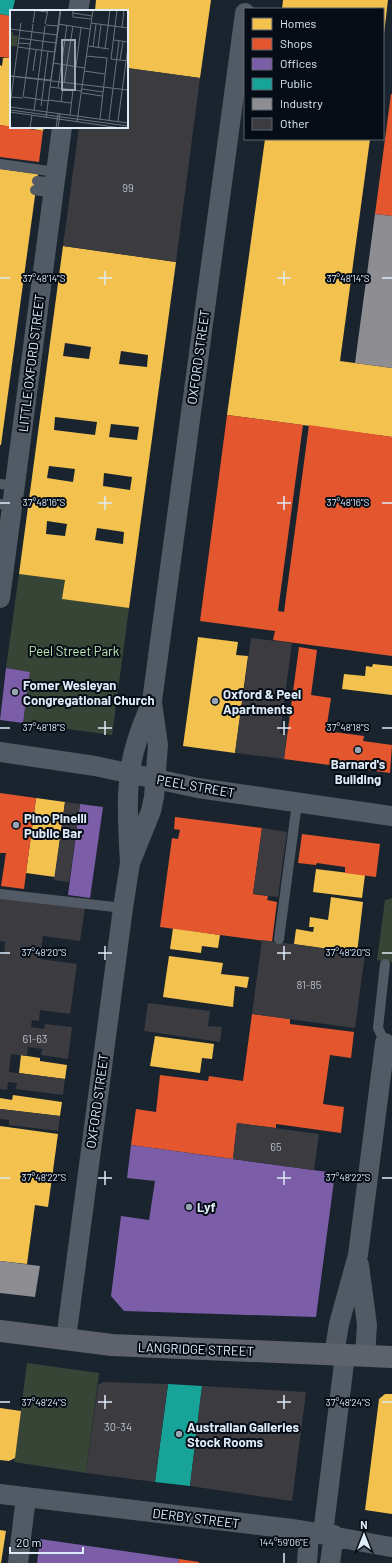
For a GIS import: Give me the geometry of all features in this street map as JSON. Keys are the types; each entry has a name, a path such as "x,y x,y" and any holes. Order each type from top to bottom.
{"street":[{"path":"78,10 80,0"},
{"name":"OXFORD STREET","path":"66,1340 130,863 127,807 131,774 136,742 152,701 244,20"},
{"name":"LITTLE OXFORD STREET","path":"0,598 7,485 47,184 62,128"},
{"name":"OXFORD STREET","path":"130,863 151,811 156,780 158,745 152,701"},
{"name":"PEEL STREET","path":"0,752 96,766 198,788 392,816"},
{"path":"348,1355 339,1324 358,1255 385,1043"},
{"path":"307,1563 322,1534 348,1355 367,1325 358,1255"},
{"name":"LANGRIDGE STREET","path":"0,1331 112,1345 392,1357"},
{"name":"DERBY STREET","path":"0,1494 26,1496 322,1534 356,1542 392,1547"},
{"path":"18,1563 26,1496"},
{"path":"322,1534 330,1563"}],"lane":[{"path":"0,164 47,184"},
{"path":"280,939 298,803"},
{"path":"0,894 123,908"},
{"path":"384,964 378,1028 385,1043"}],"green space":[{"name":"Peel Street Park","path":"19,574 65,580 63,599 129,608 112,735 23,723 30,672 6,668"},
{"path":"392,898 392,962 377,960 385,900"},
{"path":"27,1363 99,1373 86,1473 14,1462"}],"building: Homes":[{"path":"96,0 211,0 200,78 128,68 128,10 95,10"},
{"path":"283,0 388,0 384,34 384,8 282,8"},
{"path":"3,58 10,58 10,127 0,125 0,65 2,66"},
{"path":"27,128 44,128 43,131"},
{"path":"265,140 370,140 340,361 392,368 392,437 227,415"},
{"path":"0,169 38,174 1,445 0,445"},
{"path":"63,246 176,262 129,608 62,599 65,580 19,574","holes":["65,343 91,347 89,359 63,356","121,351 148,355 147,367 119,364","55,417 97,422 95,435 54,430","111,424 139,427 137,440 109,437","49,466 75,469 73,482 47,478","104,473 132,477 130,490 103,486","47,521 67,524 65,536 46,534","97,528 124,532 123,544 95,540"]},
{"name":"Oxford & Peel Apartments","path":"198,637 238,642 236,655 248,656 235,753 183,746"},
{"path":"373,664 392,666 392,695 342,689 344,674 365,676 366,666 372,667"},
{"path":"36,798 65,802 55,877 26,873"},
{"path":"316,869 365,875 362,898 313,892"},
{"path":"331,897 363,902 357,953 294,944 296,929 313,932 314,927 309,927 310,917 328,920"},
{"path":"173,928 220,935 218,948 202,946 201,953 170,949"},
{"path":"169,956 223,963 221,974 249,977 247,988 235,986 233,1007 163,997"},
{"path":"155,1036 214,1044 212,1059 202,1058 200,1073 150,1066"},
{"path":"21,1055 40,1058 40,1061 67,1065 65,1079 19,1073"},
{"path":"13,1095 62,1102 60,1116 0,1109 0,1098 12,1100"},
{"path":"0,1126 58,1134 48,1207 35,1205 27,1264 0,1261"},
{"path":"385,1394 392,1394 392,1514 365,1510 379,1399"},
{"path":"0,1408 21,1411 15,1458 9,1461 0,1460"},
{"path":"0,1530 6,1531 1,1563 0,1563"}],"building: Shops":[{"path":"0,14 10,16 10,58 0,57"},
{"path":"392,94 392,216 375,214"},
{"path":"0,125 10,126 10,128 43,131 39,162 0,157"},
{"path":"227,415 303,425 278,611 284,612 309,425 392,437 392,656 273,640 275,631 200,621"},
{"path":"299,647 317,650 311,695 331,698 326,731 364,736 363,741 392,745 390,773 284,759"},
{"name":"Pino Pinelli Public Bar","path":"0,793 36,798 24,889 1,886 6,853 0,853"},
{"path":"175,817 262,828 253,894 268,896 267,900 277,902 272,942 160,927 172,838 178,839 180,830 174,829"},
{"path":"302,834 380,844 376,877 345,873 345,867 317,863 316,865 298,863"},
{"path":"252,1014 290,1019 290,1024 354,1032 351,1058 330,1055 323,1104 344,1107 341,1133 276,1124 276,1128 237,1123 233,1159 131,1145 136,1109 156,1112 160,1075 208,1081 209,1076 243,1081"},
{"path":"179,1559 199,1562 199,1563 178,1563"}],"building: Offices":[{"name":"Fomer Wesleyan Congregational Church","path":"6,668 30,672 23,723 0,720"},
{"path":"80,804 103,807 90,898 68,895"},
{"path":"131,1145 335,1173 316,1317 124,1311 111,1296 121,1216 149,1220 155,1181 127,1178"},
{"path":"40,1539 179,1559 178,1563 37,1563"}],"building: Public":[{"path":"0,0 15,0 12,10 10,10 10,16 0,14"},
{"name":"Australian Galleries Stock Rooms","path":"168,1384 202,1386 190,1486 155,1482"}],"building: Industry":[{"path":"375,214 392,216 392,368 355,363"},
{"path":"0,1261 40,1266 35,1297 0,1293"}],"building: Other":[{"path":"128,68 200,78 176,262 63,246 79,128 128,128"},
{"path":"251,638 292,643 280,733 287,734 284,759 235,753"},
{"path":"65,802 80,804 69,882 54,880"},
{"path":"262,828 287,832 278,897 253,894"},
{"path":"0,897 85,908 80,941 43,936 40,959 77,964 70,1014 40,1010 39,1021 32,1020 31,1027 44,1029 45,1024 72,1027 68,1059 41,1055 42,1049 28,1047 27,1056 11,1054 9,1072 65,1079 63,1095 16,1089 17,1083 8,1082 7,1090 0,1089 0,954 4,954 5,942 0,941"},
{"path":"262,940 365,954 355,1028 252,1014"},
{"path":"148,1003 210,1011 208,1026 222,1027 220,1042 144,1031"},
{"path":"0,1109 60,1116 58,1131 9,1125 9,1120 0,1119"},
{"path":"237,1123 319,1134 314,1170 233,1159"},
{"path":"103,1382 168,1384 155,1482 86,1473 98,1385"},
{"path":"202,1386 306,1392 292,1501 190,1486"}],"place":[{"name":"Fomer Wesleyan Congregational Church","path":"15,692"},
{"name":"Oxford & Peel Apartments","path":"215,701"},
{"name":"Barnard's Building","path":"358,750"},
{"name":"Pino Pinelli Public Bar","path":"16,825"},
{"name":"Lyf","path":"189,1207"},
{"name":"Australian Galleries Stock Rooms","path":"179,1434"}]}
